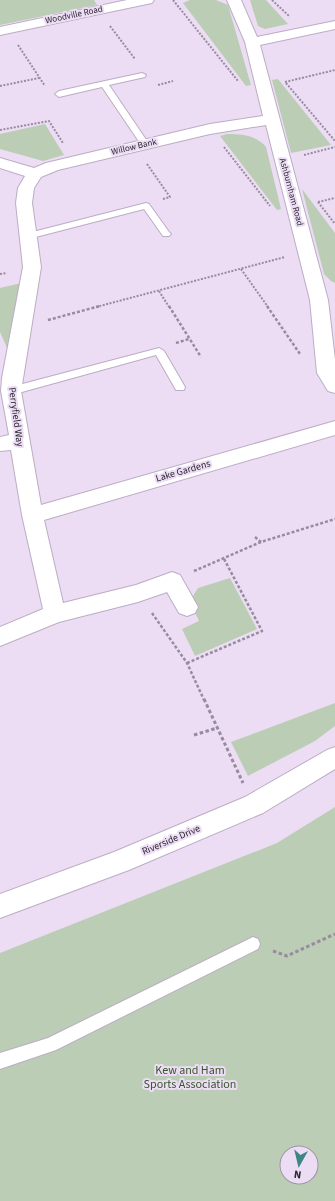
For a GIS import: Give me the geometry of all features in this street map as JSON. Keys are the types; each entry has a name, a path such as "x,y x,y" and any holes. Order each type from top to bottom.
{"street":[{"name":"Woodville Road","path":"4,30 99,10 116,3 147,0"},
{"name":"Ashburnham Road","path":"234,0 252,42 308,256 327,299 327,373 335,386"},
{"path":"252,42 335,25"},
{"name":"Willow Bank","path":"35,174 52,166 210,129 271,119"},
{"path":"0,163 35,174"},
{"name":"Perryfield Way","path":"35,174 26,188 24,202 32,267 12,378 10,442 32,515 55,614"},
{"name":"Lake Gardens","path":"32,515 335,428"},
{"path":"0,637 55,614 138,593 172,581 186,607"},
{"name":"Riverside Drive","path":"0,906 120,862 254,805 335,757"}],"lane":[{"path":"59,94 142,75"},
{"path":"104,84 140,146"},
{"path":"28,236 146,206 166,234"},
{"path":"11,391 159,351 180,387"},
{"path":"0,1061 51,1045 253,944"}],"path":[{"path":"173,0 252,98 266,97"},
{"path":"99,10 136,61"},
{"path":"4,30 51,95 59,94"},
{"path":"335,70 285,82 335,141"},
{"path":"0,86 39,78"},
{"path":"154,86 173,81"},
{"path":"0,130 49,120 73,161"},
{"path":"210,129 274,210"},
{"path":"140,146 170,197 155,201 146,206"},
{"path":"283,160 335,147"},
{"path":"318,202 335,198"},
{"path":"22,327 290,256 308,256"},
{"path":"241,269 302,357"},
{"path":"159,291 201,357"},
{"path":"172,581 223,557 261,542 335,520"},
{"path":"255,537 261,542"},
{"path":"186,663 262,631 223,557"},
{"path":"138,593 186,663 254,805"},
{"path":"194,735 217,728"},
{"path":"253,944 287,956 335,934"}],"green space":[{"path":"0,0 94,0 97,5 0,25"},
{"path":"190,0 216,0 228,5 251,85 246,86 183,3"},
{"path":"250,0 266,0 288,24 265,29 258,26"},
{"path":"278,79 331,145 291,153 272,80"},
{"path":"45,124 64,155 43,161 0,149 0,134"},
{"path":"227,134 248,136 258,140 266,147 281,209 277,210 220,136"},
{"path":"302,189 335,233 335,283 324,274"},
{"path":"21,283 11,357 0,332 0,288"},
{"path":"230,578 257,629 195,656 182,629 199,621 191,604 193,596 198,588"},
{"path":"335,703 335,726 315,741 248,776 231,742"},
{"name":"Kew and Ham Sports Association","path":"335,807 335,1201 0,1201 0,953 277,843"}]}
